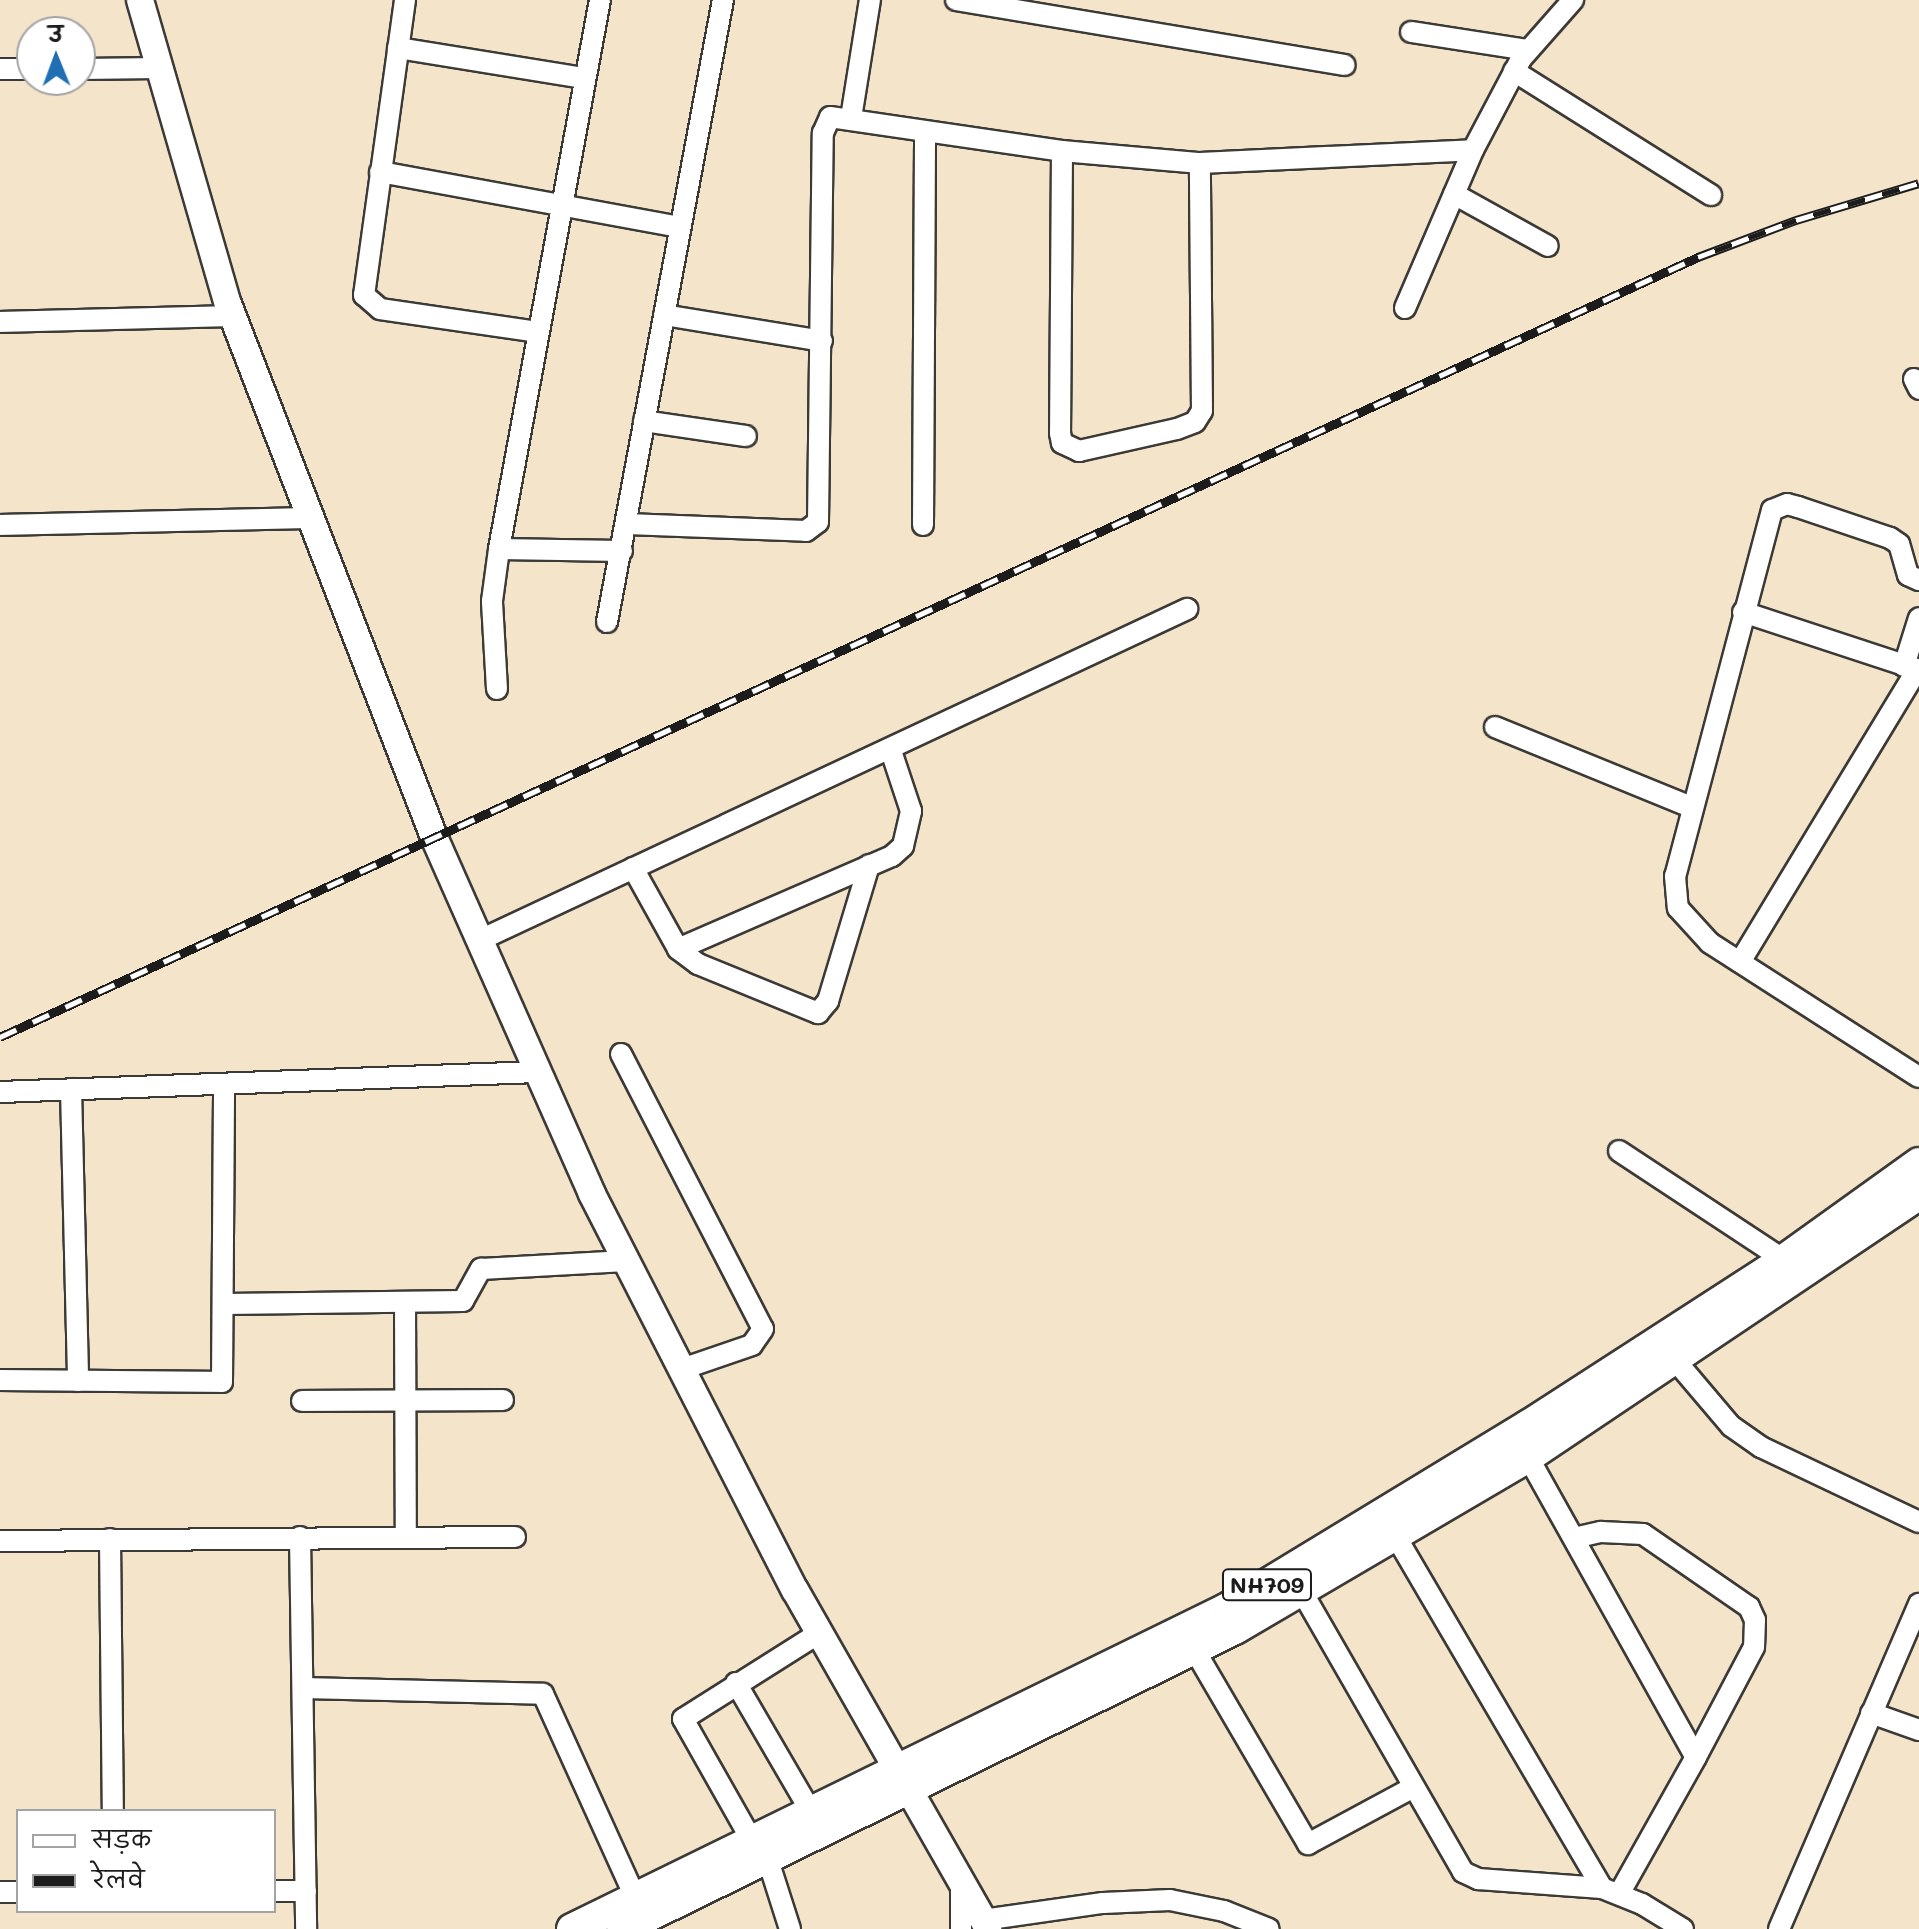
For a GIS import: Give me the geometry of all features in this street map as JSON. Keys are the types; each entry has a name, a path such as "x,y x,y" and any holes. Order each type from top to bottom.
{"highway":[{"name":"NH709","path":"622,1929 759,1848 1226,1609 1529,1425 1784,1260 1919,1163"},
{"name":"NH709","path":"572,1929 635,1897 759,1848 810,1810 901,1778 1194,1649 1528,1457 1918,1198"}],"main road":[{"path":"140,0 233,316 310,518 480,940 626,1261 819,1633 961,1882 977,1926"}],"street":[{"path":"405,0 363,285 370,303 380,309 537,332"},
{"path":"497,689 492,601 499,549 600,0"},
{"path":"607,622 723,0"},
{"path":"851,118 870,0"},
{"path":"956,0 1030,6 1345,65"},
{"path":"1405,308 1473,150 1514,71 1527,50 1573,0"},
{"path":"1411,32 1527,50"},
{"path":"398,48 584,78"},
{"path":"96,69 159,68"},
{"path":"1514,71 1711,195"},
{"path":"627,524 813,529 821,514 823,133 830,117 1062,151 1200,163 1473,150"},
{"path":"923,525 925,132"},
{"path":"1062,151 1060,433 1062,443 1079,451 1177,429 1195,422 1202,411 1200,163"},
{"path":"380,172 680,227"},
{"path":"1454,194 1548,246"},
{"path":"664,315 822,341"},
{"path":"0,322 233,316"},
{"path":"644,421 746,436"},
{"path":"1919,580 1908,575 1899,544 1890,538 1798,507 1778,506 1769,518 1675,876 1678,908 1710,943 1919,1077"},
{"path":"0,525 310,518"},
{"path":"499,549 622,551"},
{"path":"480,940 1187,609"},
{"path":"1743,612 1913,669"},
{"path":"1740,962 1913,669 1919,618"},
{"path":"1495,727 1691,807"},
{"path":"678,949 869,865 903,846 909,829 908,797 890,748"},
{"path":"633,868 678,949 698,964 818,1013 828,1001 869,865"},
{"path":"621,1054 763,1329 752,1345 682,1369"},
{"path":"0,1092 538,1072"},
{"path":"0,1380 222,1382 225,1304 224,1085"},
{"path":"71,1089 78,1381"},
{"path":"1619,1151 1784,1260"},
{"path":"225,1304 463,1301 471,1294 475,1272 488,1267 626,1261"},
{"path":"405,1302 406,1538"},
{"path":"1675,1360 1731,1426 1761,1447 1919,1522"},
{"path":"302,1401 503,1400"},
{"path":"1528,1457 1696,1757"},
{"path":"1574,1538 1601,1532 1643,1534 1749,1607 1755,1620 1754,1647 1696,1757 1611,1891"},
{"path":"1395,1535 1611,1891"},
{"path":"300,1537 306,1929"},
{"path":"0,1541 515,1537"},
{"path":"110,1539 113,1809"},
{"path":"1301,1590 1463,1872 1478,1879 1611,1891 1683,1929"},
{"path":"1779,1929 1919,1604"},
{"path":"790,1929 759,1848 683,1719 819,1633"},
{"path":"1194,1649 1308,1844 1412,1788"},
{"path":"736,1683 810,1810"},
{"path":"303,1688 543,1694 635,1897"},
{"path":"1871,1713 1919,1730"},
{"path":"276,1891 306,1891"},
{"path":"977,1926 1103,1903 1170,1900 1224,1911 1269,1929"}],"railway":[{"path":"0,1037 1698,257 1796,220 1919,183"}]}
